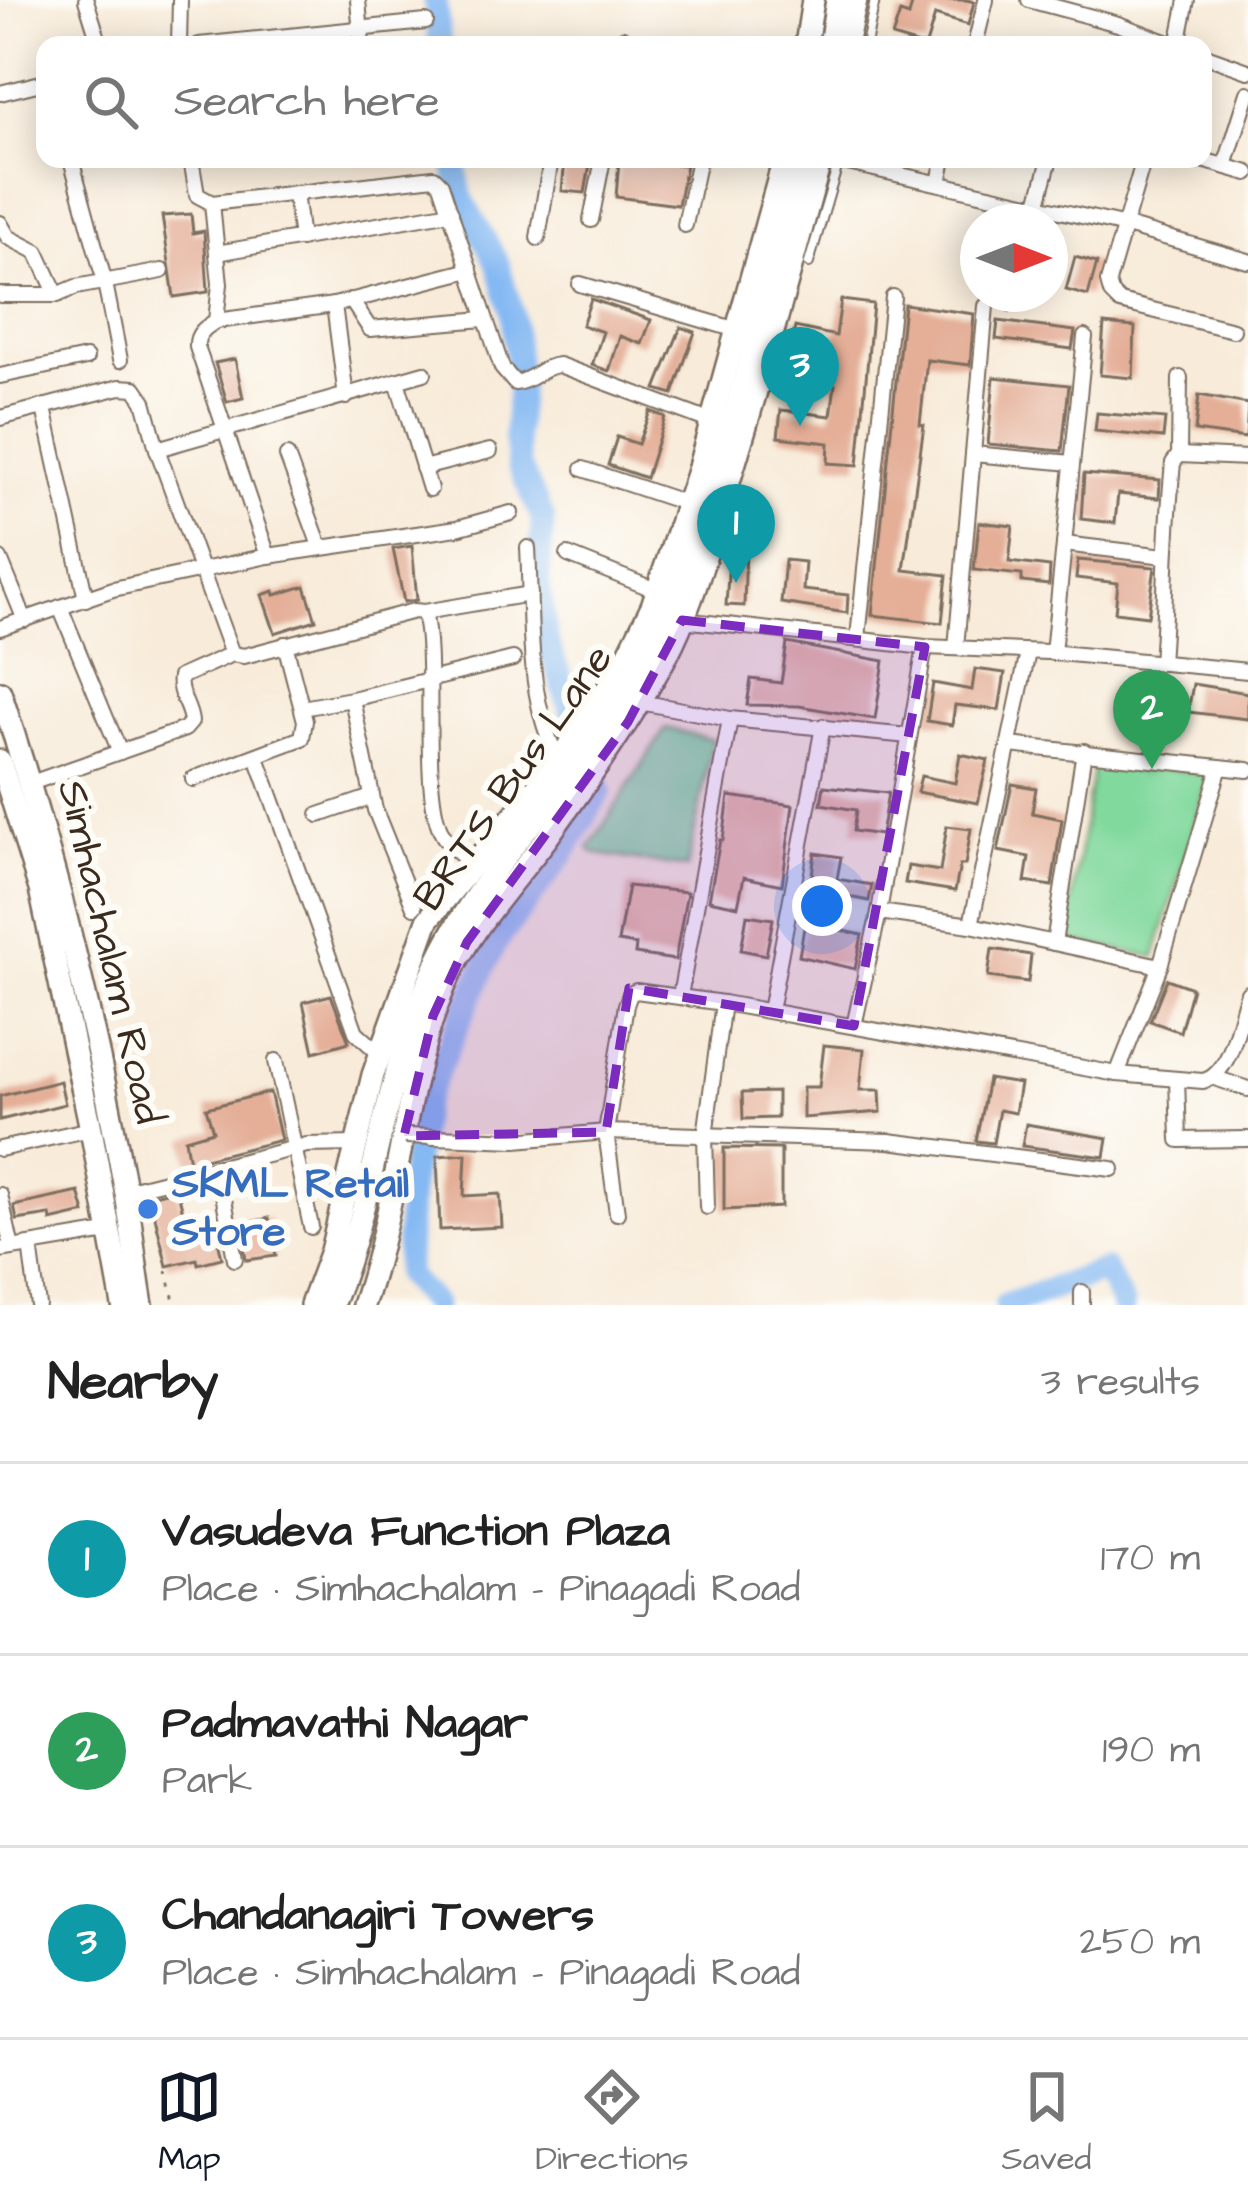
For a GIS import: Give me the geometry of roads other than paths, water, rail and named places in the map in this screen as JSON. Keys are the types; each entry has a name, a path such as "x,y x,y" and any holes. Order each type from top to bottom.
{"main road":[{"path":"807,36 813,0"},
{"path":"831,36 837,0"},
{"path":"848,36 856,0"},
{"path":"311,1305 331,1251 380,1054 428,920 471,864 563,770 658,591 712,422 782,168"},
{"name":"BRTS Bus Lane","path":"332,1305 348,1261 396,1073 436,965 457,926 563,770 603,731 662,626 689,556 801,168"},
{"path":"362,1305 381,1254 433,1016 485,914 601,762 640,702 682,620 829,168"},
{"name":"Simhachalam Road","path":"0,692 21,787 84,991 125,1191 120,1231 134,1254 142,1305"},
{"path":"0,760 21,787 91,1130 120,1231 123,1305"},
{"path":"134,1254 145,1264 157,1305"}],"street":[{"path":"86,0 97,36"},
{"path":"179,36 180,0"},
{"path":"358,0 361,36"},
{"path":"977,36 986,0"},
{"path":"1028,0 1151,36"},
{"path":"1178,36 1187,0"},
{"path":"369,36 425,22"},
{"path":"1212,58 1248,71"},
{"path":"0,93 36,84"},
{"path":"1225,166 1248,93"},
{"path":"1212,162 1248,173"},
{"path":"73,168 105,283 119,360"},
{"path":"192,168 197,195 212,203 428,177 441,184 502,368 522,382 551,365 560,365 712,422"},
{"path":"427,168 428,177"},
{"path":"538,238 550,168"},
{"path":"591,220 601,168"},
{"path":"686,225 696,168"},
{"path":"874,168 1033,204"},
{"path":"939,182 942,168"},
{"path":"1037,204 1047,168"},
{"path":"1142,168 1108,282 1111,293 1120,302 1233,330"},
{"path":"295,193 301,238"},
{"path":"212,203 220,284 216,321"},
{"path":"217,253 451,212"},
{"path":"1068,212 1248,261"},
{"path":"0,223 8,237 37,252 57,295"},
{"path":"268,556 197,347 200,333 216,321 334,305 470,270"},
{"path":"0,295 57,295 76,287 162,272"},
{"path":"580,284 737,330"},
{"path":"858,638 893,297"},
{"path":"350,300 370,329 484,319"},
{"path":"334,305 346,397"},
{"path":"956,648 985,312"},
{"path":"1053,653 1085,337"},
{"path":"0,376 86,358"},
{"path":"158,449 424,373"},
{"path":"1161,663 1174,463 1179,455 1180,378"},
{"path":"397,381 430,489"},
{"path":"0,418 119,387 135,388 144,401 232,654"},
{"path":"44,408 86,598"},
{"path":"423,468 490,451"},
{"path":"973,454 1072,463"},
{"path":"1179,455 1248,458"},
{"path":"287,456 320,546"},
{"path":"583,469 688,504"},
{"path":"0,628 86,598 200,568 457,528 511,513"},
{"path":"1064,544 1166,556"},
{"path":"528,548 538,695 549,742 563,770"},
{"path":"568,555 658,591"},
{"path":"0,559 25,620"},
{"path":"21,787 185,729 190,714 180,691 180,677 232,654 244,656 415,610 530,594"},
{"path":"60,607 120,752"},
{"path":"424,612 435,809 442,834 471,864"},
{"path":"682,620 925,647 1248,670"},
{"path":"193,779 302,738 305,721 285,644"},
{"path":"854,1026 925,647"},
{"path":"971,925 1028,652"},
{"path":"302,708 513,659"},
{"path":"352,699 372,797 414,907"},
{"path":"640,702 730,719 909,736"},
{"path":"680,996 730,719"},
{"path":"770,1011 823,726"},
{"path":"1009,745 1248,770"},
{"path":"1054,943 1084,751"},
{"path":"257,757 356,1032 380,1054"},
{"path":"1117,1074 1160,966 1220,767"},
{"path":"319,815 372,797"},
{"path":"879,912 971,925 1160,966"},
{"path":"616,1213 606,1132 630,994 643,990 1117,1074 1215,1078 1248,1089"},
{"path":"1215,1078 1248,994"},
{"path":"707,1207 705,1136 723,1003"},
{"path":"276,1061 311,1227"},
{"path":"1177,1079 1179,1140 1248,1139"},
{"path":"0,1149 91,1130"},
{"path":"404,1136 516,1140 606,1132 889,1142 1112,1169"},
{"path":"125,1191 294,1148 356,1144"},
{"path":"218,1167 236,1258"},
{"path":"0,1195 6,1249 120,1231"},
{"path":"30,1245 38,1305"}],"lane":[{"path":"868,36 875,0"},
{"path":"809,263 830,168"}],"waterway":[{"path":"435,0 439,36"},
{"path":"434,1305 406,1275 410,1183 423,1103 494,945 563,854 600,791 547,641 538,582 543,518 519,466 515,437 519,383 512,314 498,264 461,197 456,168"},
{"path":"1006,1305 1105,1270 1123,1305"}],"place":[{"name":"Chandanagiri Towers","path":"800,426"},
{"name":"Vasudeva Function Plaza","path":"736,583"},
{"name":"Padmavathi Nagar","path":"1152,769"},
{"name":"SKML Retail Store","path":"148,1209"}]}
